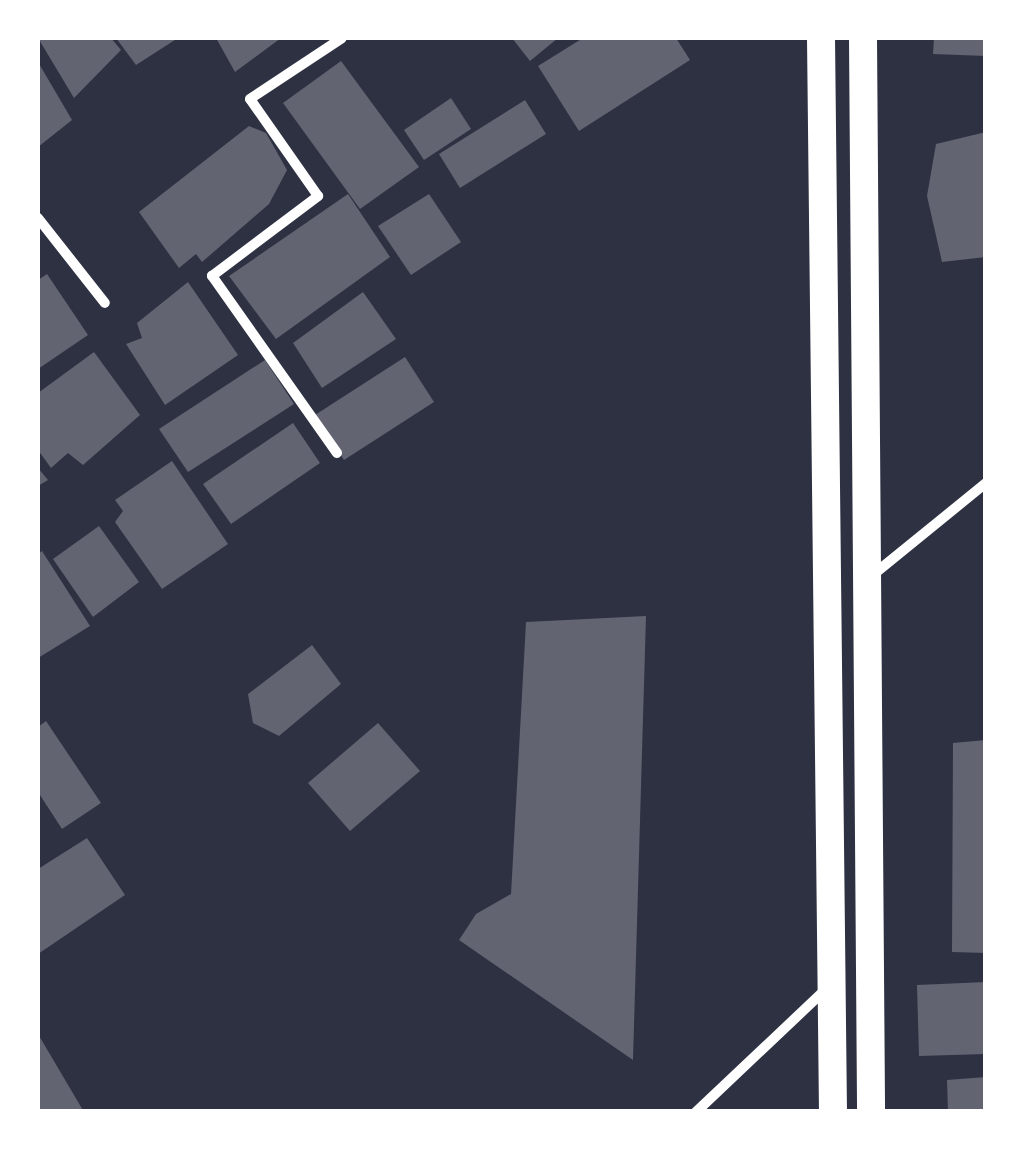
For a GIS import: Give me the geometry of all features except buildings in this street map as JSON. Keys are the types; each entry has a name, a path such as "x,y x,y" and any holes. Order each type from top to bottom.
{"highway":[{"path":"820,38 833,1112"},
{"path":"862,38 872,1112"}],"street":[{"path":"337,453 212,276 318,196 250,99 342,38"},
{"path":"38,218 105,303"},
{"path":"868,578 986,484"},
{"path":"696,1112 832,983"}]}
